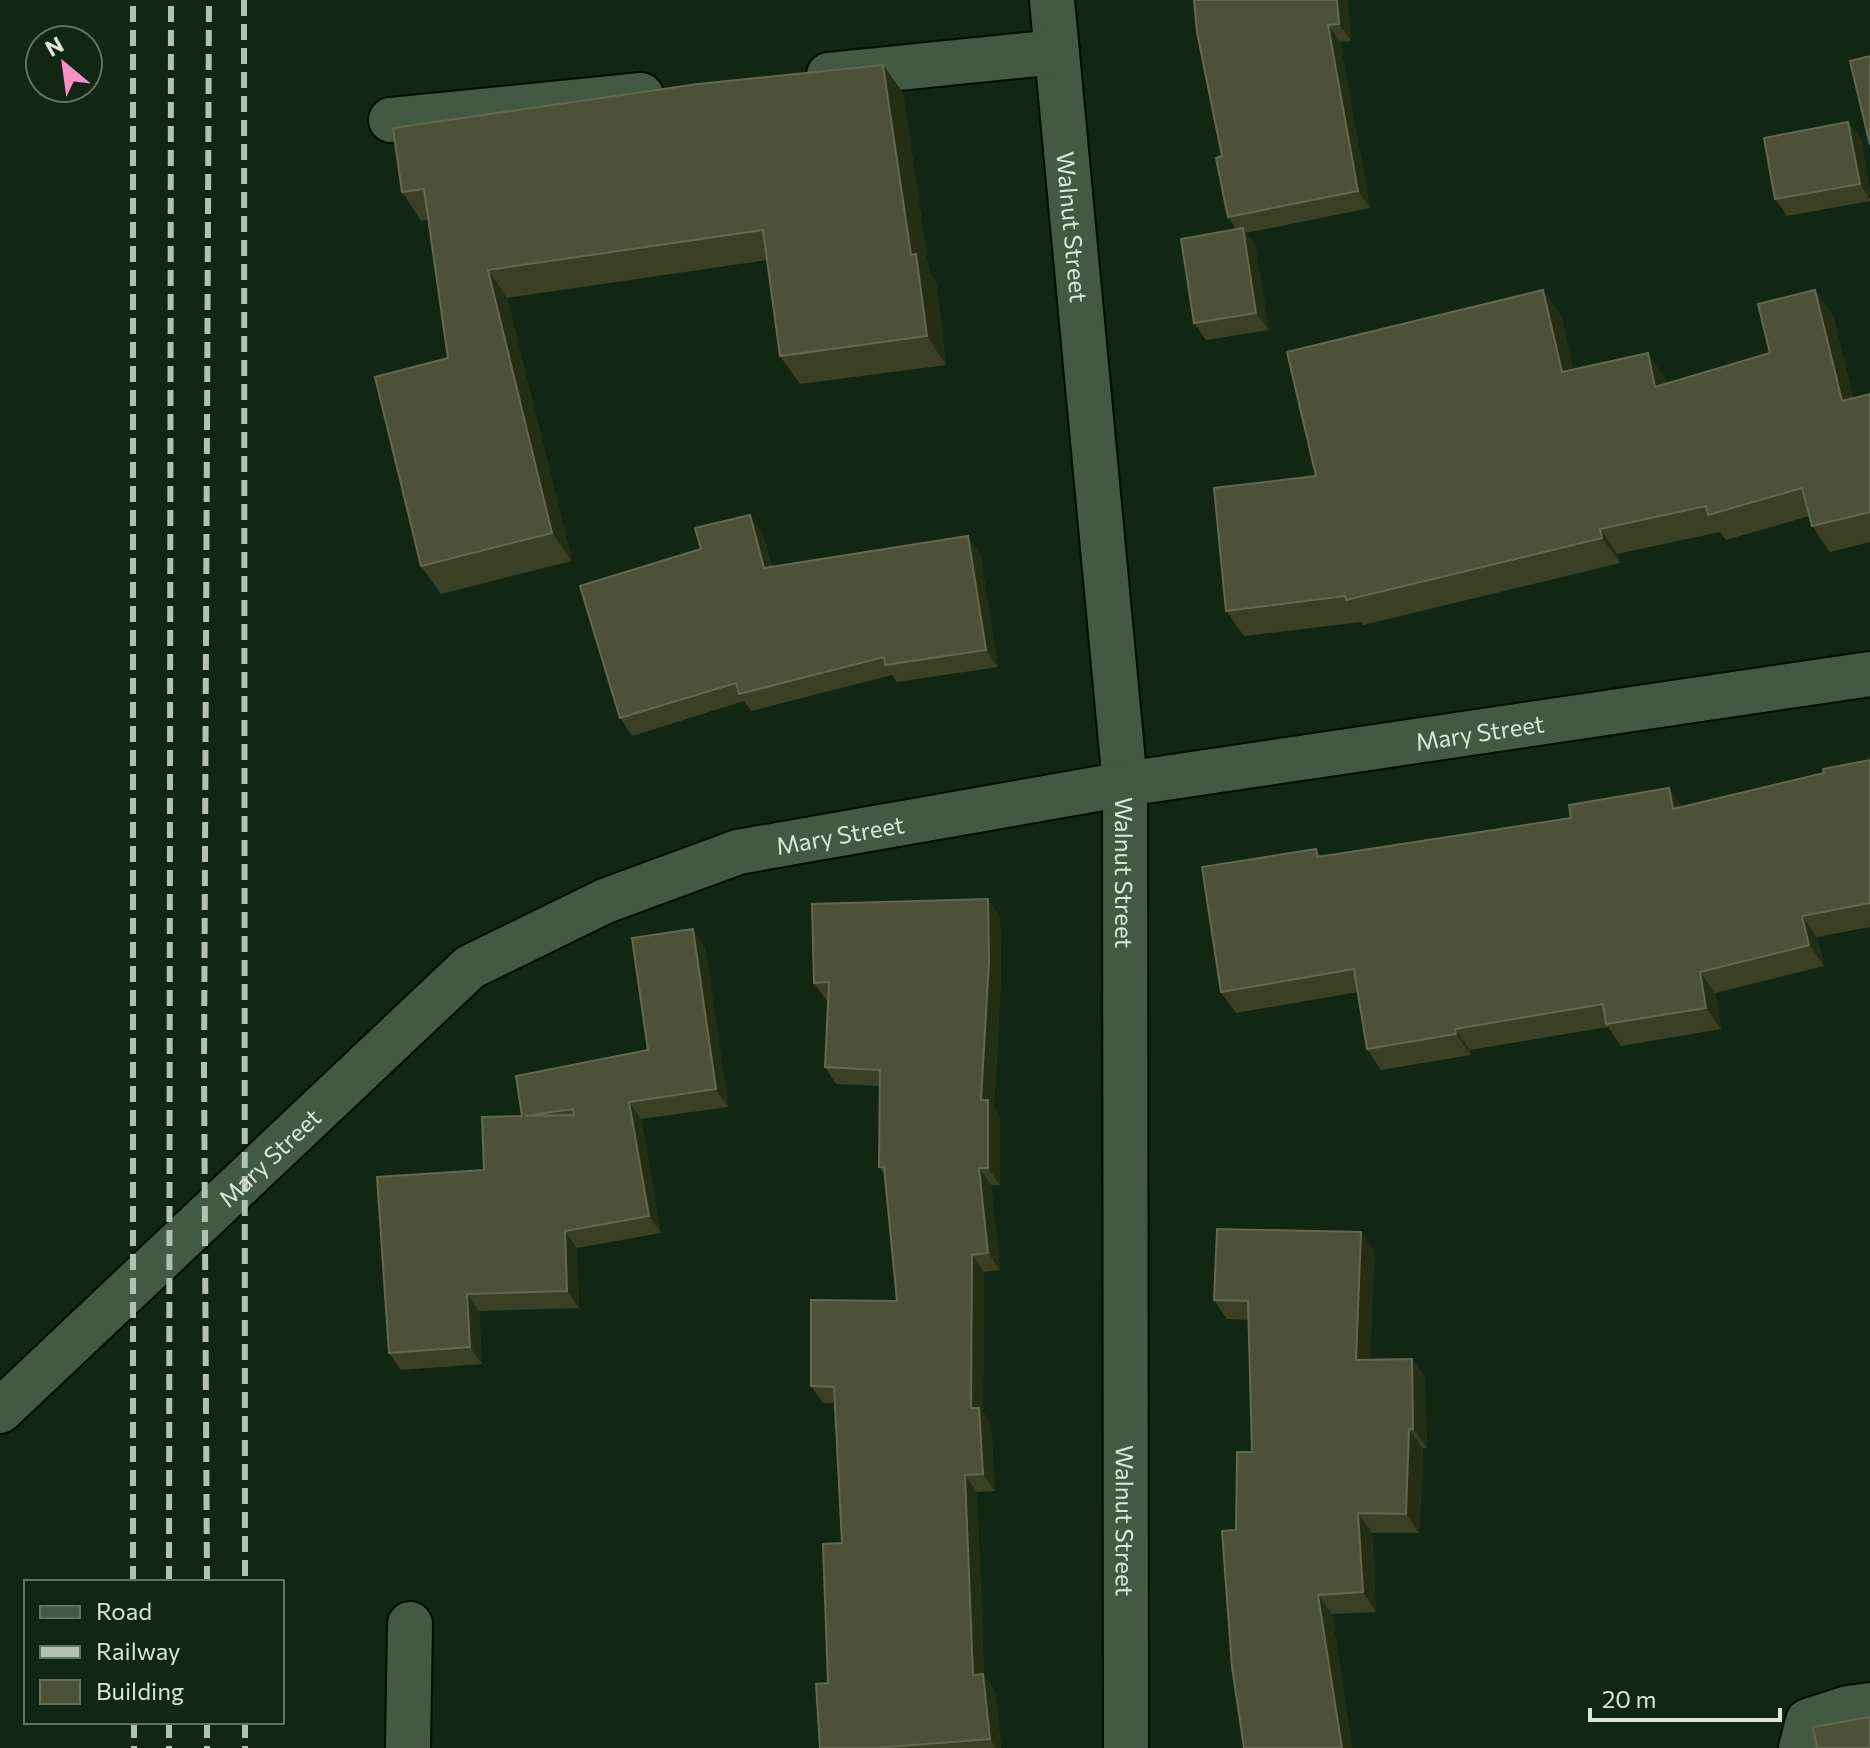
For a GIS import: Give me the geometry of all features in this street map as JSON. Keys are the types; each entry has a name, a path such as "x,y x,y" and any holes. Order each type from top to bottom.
{"street":[{"name":"Walnut Street","path":"1052,0 1125,784 1126,1748"},
{"path":"787,80 1057,52"},
{"path":"391,120 676,91"},
{"name":"Mary Street","path":"0,1411 470,967 605,901 738,852 1125,784 1870,674"},
{"path":"408,1748 410,1624"},
{"path":"1801,1748 1808,1721 1848,1708 1870,1705"}],"building":[{"path":"1194,0 1337,0 1339,24 1328,25 1358,191 1228,217 1216,158 1222,156 1197,32"},
{"path":"1870,56 1870,145 1850,61"},
{"path":"883,65 911,255 916,254 927,336 780,356 763,230 488,270 552,533 421,566 375,377 448,358 424,189 402,192 393,128 698,84"},
{"path":"1848,122 1860,184 1775,199 1764,138"},
{"path":"1243,228 1256,313 1194,323 1181,239"},
{"path":"1543,290 1562,372 1648,353 1655,387 1770,353 1758,304 1815,290 1842,401 1870,394 1870,512 1812,526 1802,488 1708,515 1706,506 1600,529 1602,538 1346,600 1345,596 1226,611 1214,488 1316,476 1287,352"},
{"path":"750,515 764,568 968,536 986,650 885,665 884,657 739,694 736,683 620,718 580,586 701,549 695,528"},
{"path":"1870,760 1870,903 1802,916 1809,945 1700,972 1706,1008 1606,1024 1603,1004 1455,1029 1456,1034 1367,1049 1354,969 1221,992 1202,867 1316,849 1317,857 1571,818 1569,805 1669,788 1673,809 1824,773 1823,769"},
{"path":"988,899 989,961 981,1100 988,1100 988,1168 979,1168 988,1253 972,1255 971,1408 979,1408 983,1474 965,1475 973,1675 983,1674 990,1739 875,1748 820,1748 816,1684 828,1683 823,1544 842,1543 834,1387 811,1386 811,1300 897,1301 884,1167 879,1167 880,1070 825,1067 829,982 814,983 812,904"},
{"path":"693,929 716,1089 629,1102 649,1216 565,1231 567,1291 467,1294 470,1347 389,1353 377,1177 484,1170 482,1117 522,1116 516,1076 648,1050 632,938","holes":["573,1109 574,1115 525,1116"]},
{"path":"1217,1229 1361,1232 1356,1360 1412,1359 1413,1429 1409,1429 1406,1514 1358,1513 1363,1592 1318,1595 1342,1748 1244,1748 1232,1667 1222,1531 1236,1530 1237,1452 1252,1452 1248,1301 1214,1300"},
{"path":"1870,1717 1870,1748 1817,1748 1813,1727"}],"railway":[{"path":"133,0 133,1580"},
{"path":"169,1580 171,0"},
{"path":"207,1580 204,1067 209,0"},
{"path":"244,0 245,1580"},
{"path":"134,1724 134,1748"},
{"path":"169,1724 169,1748"},
{"path":"207,1724 207,1748"},
{"path":"245,1724 245,1748"}]}
